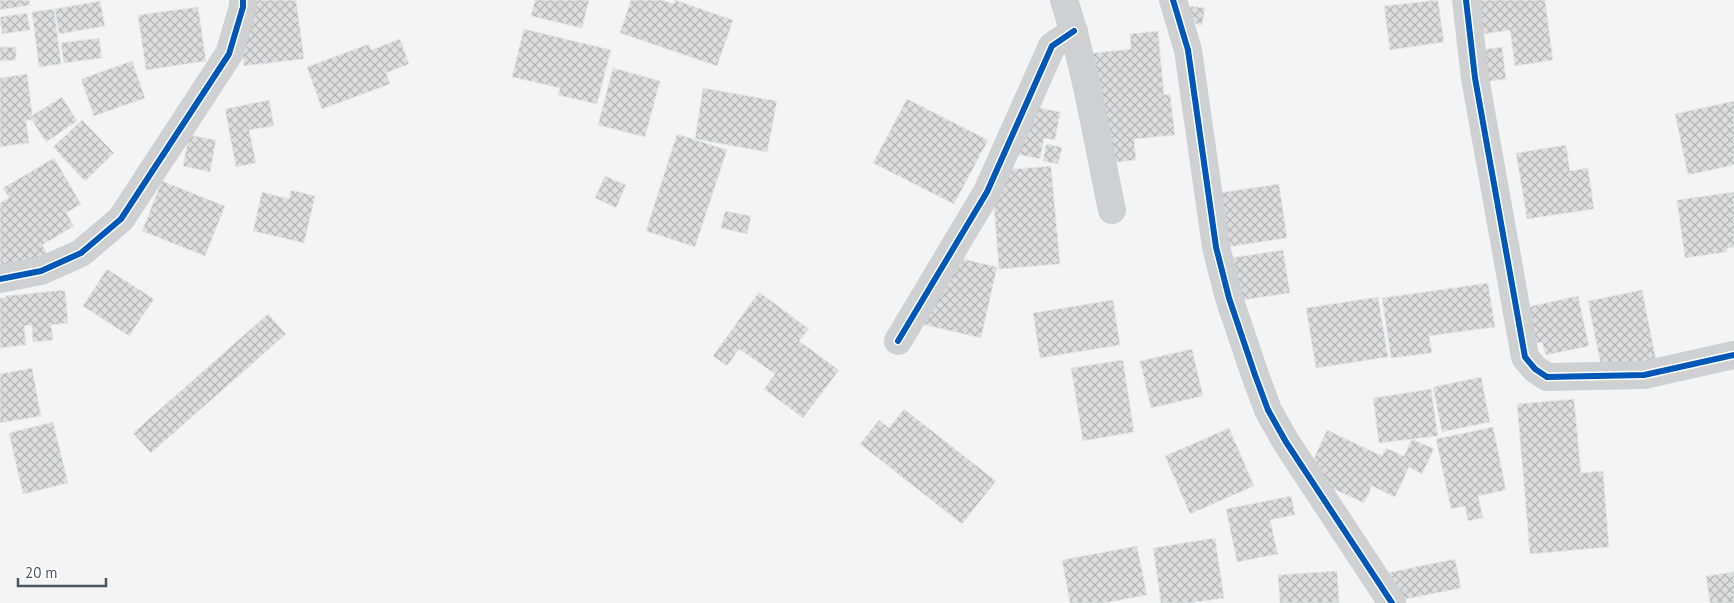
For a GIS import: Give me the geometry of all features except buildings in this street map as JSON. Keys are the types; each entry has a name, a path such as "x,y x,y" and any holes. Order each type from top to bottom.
{"street":[{"path":"0,279 41,272 81,252 121,219 229,54 243,8 243,0"},
{"path":"1064,0 1074,31 1112,210"},
{"path":"1173,0 1188,50 1216,247 1228,298 1254,375 1268,410 1286,442 1392,603"},
{"path":"1466,0 1474,78 1525,357 1535,369 1547,376 1644,374 1734,355"},
{"path":"898,341 987,192 1052,46 1074,31"}],"cycle path":[{"path":"0,279 41,271 81,253 121,219 229,54 243,7 243,0"},
{"path":"1173,0 1188,50 1216,247 1229,298 1255,375 1268,410 1286,442 1392,603"},
{"path":"1466,0 1475,78 1525,357 1535,369 1547,377 1644,375 1734,355"},
{"path":"898,341 987,192 1052,46 1074,31"}]}
